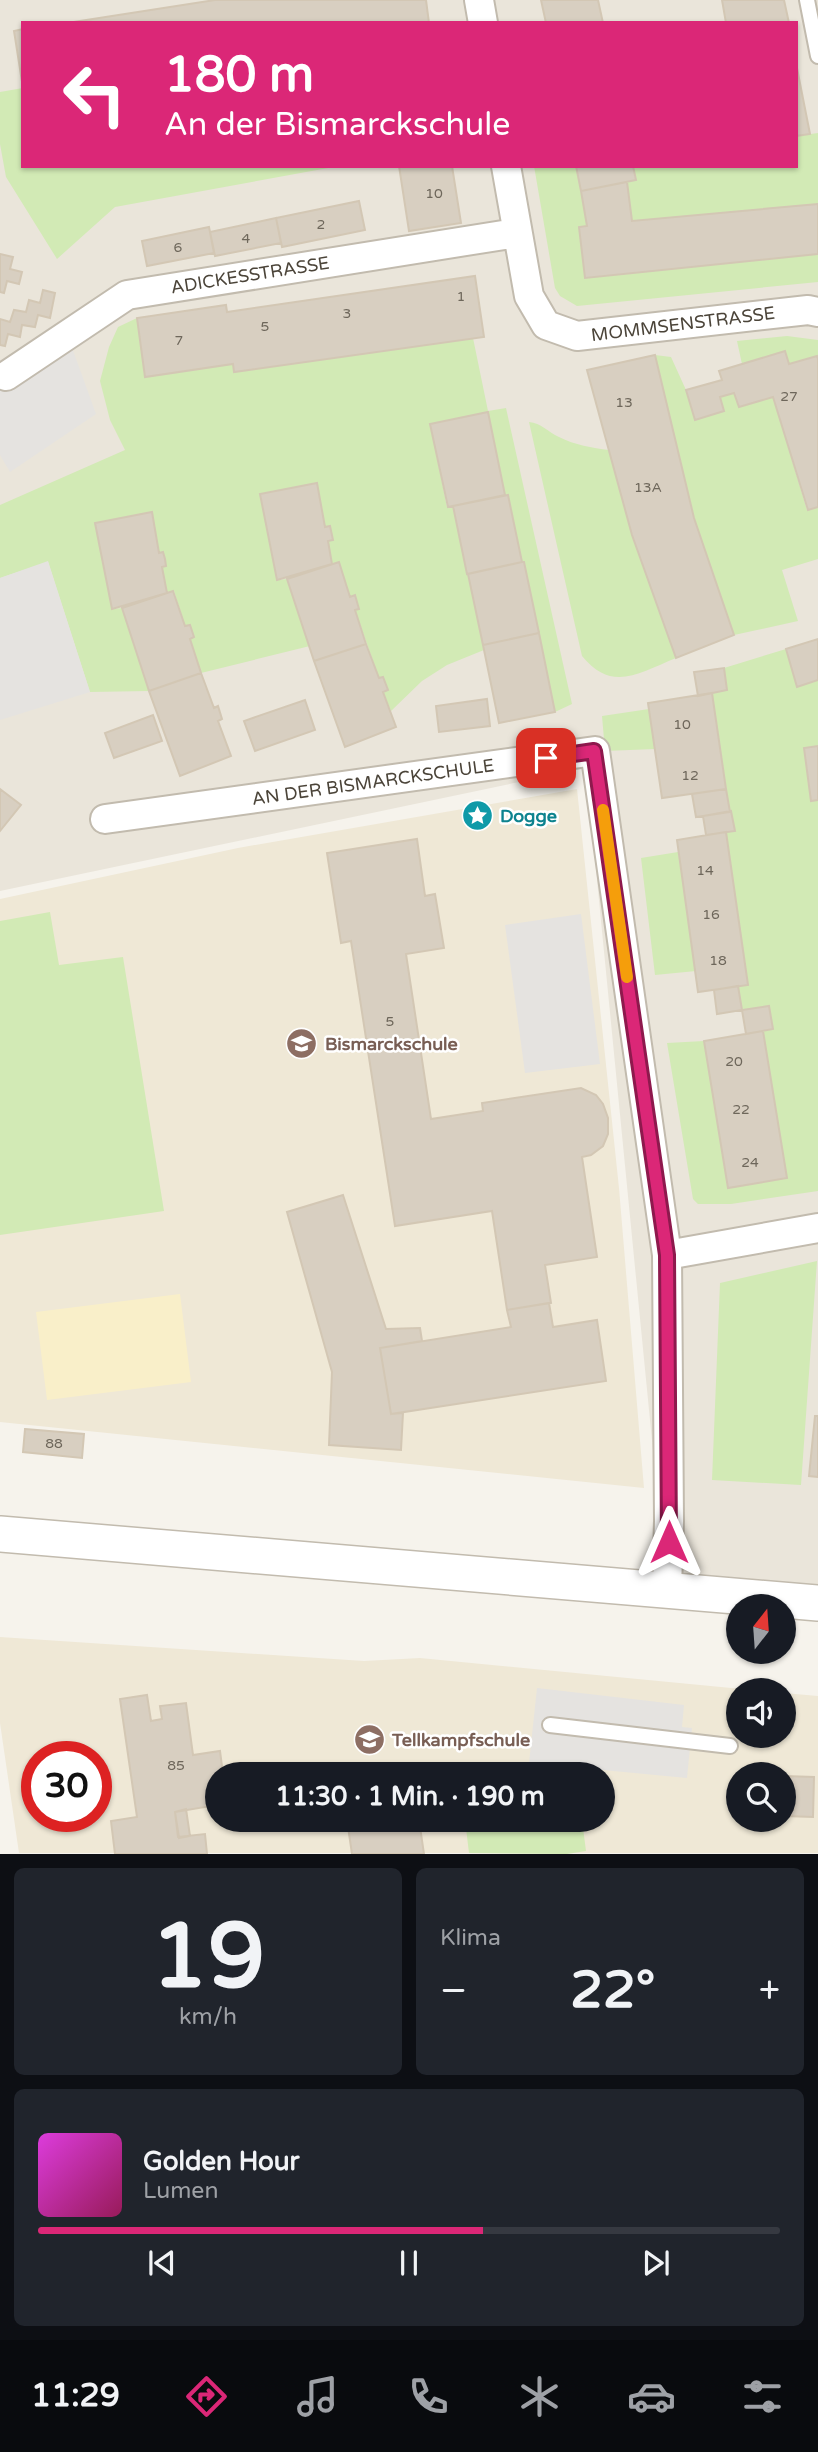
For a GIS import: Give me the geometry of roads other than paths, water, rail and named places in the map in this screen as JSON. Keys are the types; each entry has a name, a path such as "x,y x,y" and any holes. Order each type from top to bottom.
{"street":[{"path":"479,0 483,21"},
{"name":"MOMMSENSTRASSE","path":"506,168 529,296 546,325 577,336 795,311 818,312"},
{"name":"ADICKESSTRASSE","path":"6,376 127,295 516,233"},
{"name":"AN DER BISMARCKSCHULE","path":"106,818 594,751 667,1255 667,1590"},
{"path":"667,1255 818,1228"},
{"path":"0,1534 818,1603"}],"lane":[{"path":"807,0 818,56"},
{"path":"550,1725 726,1746"}],"place":[{"name":"Dogge","path":"477,816"},
{"name":"Bismarckschule","path":"302,1044"},
{"name":"Tellkampfschule","path":"369,1740"}]}
